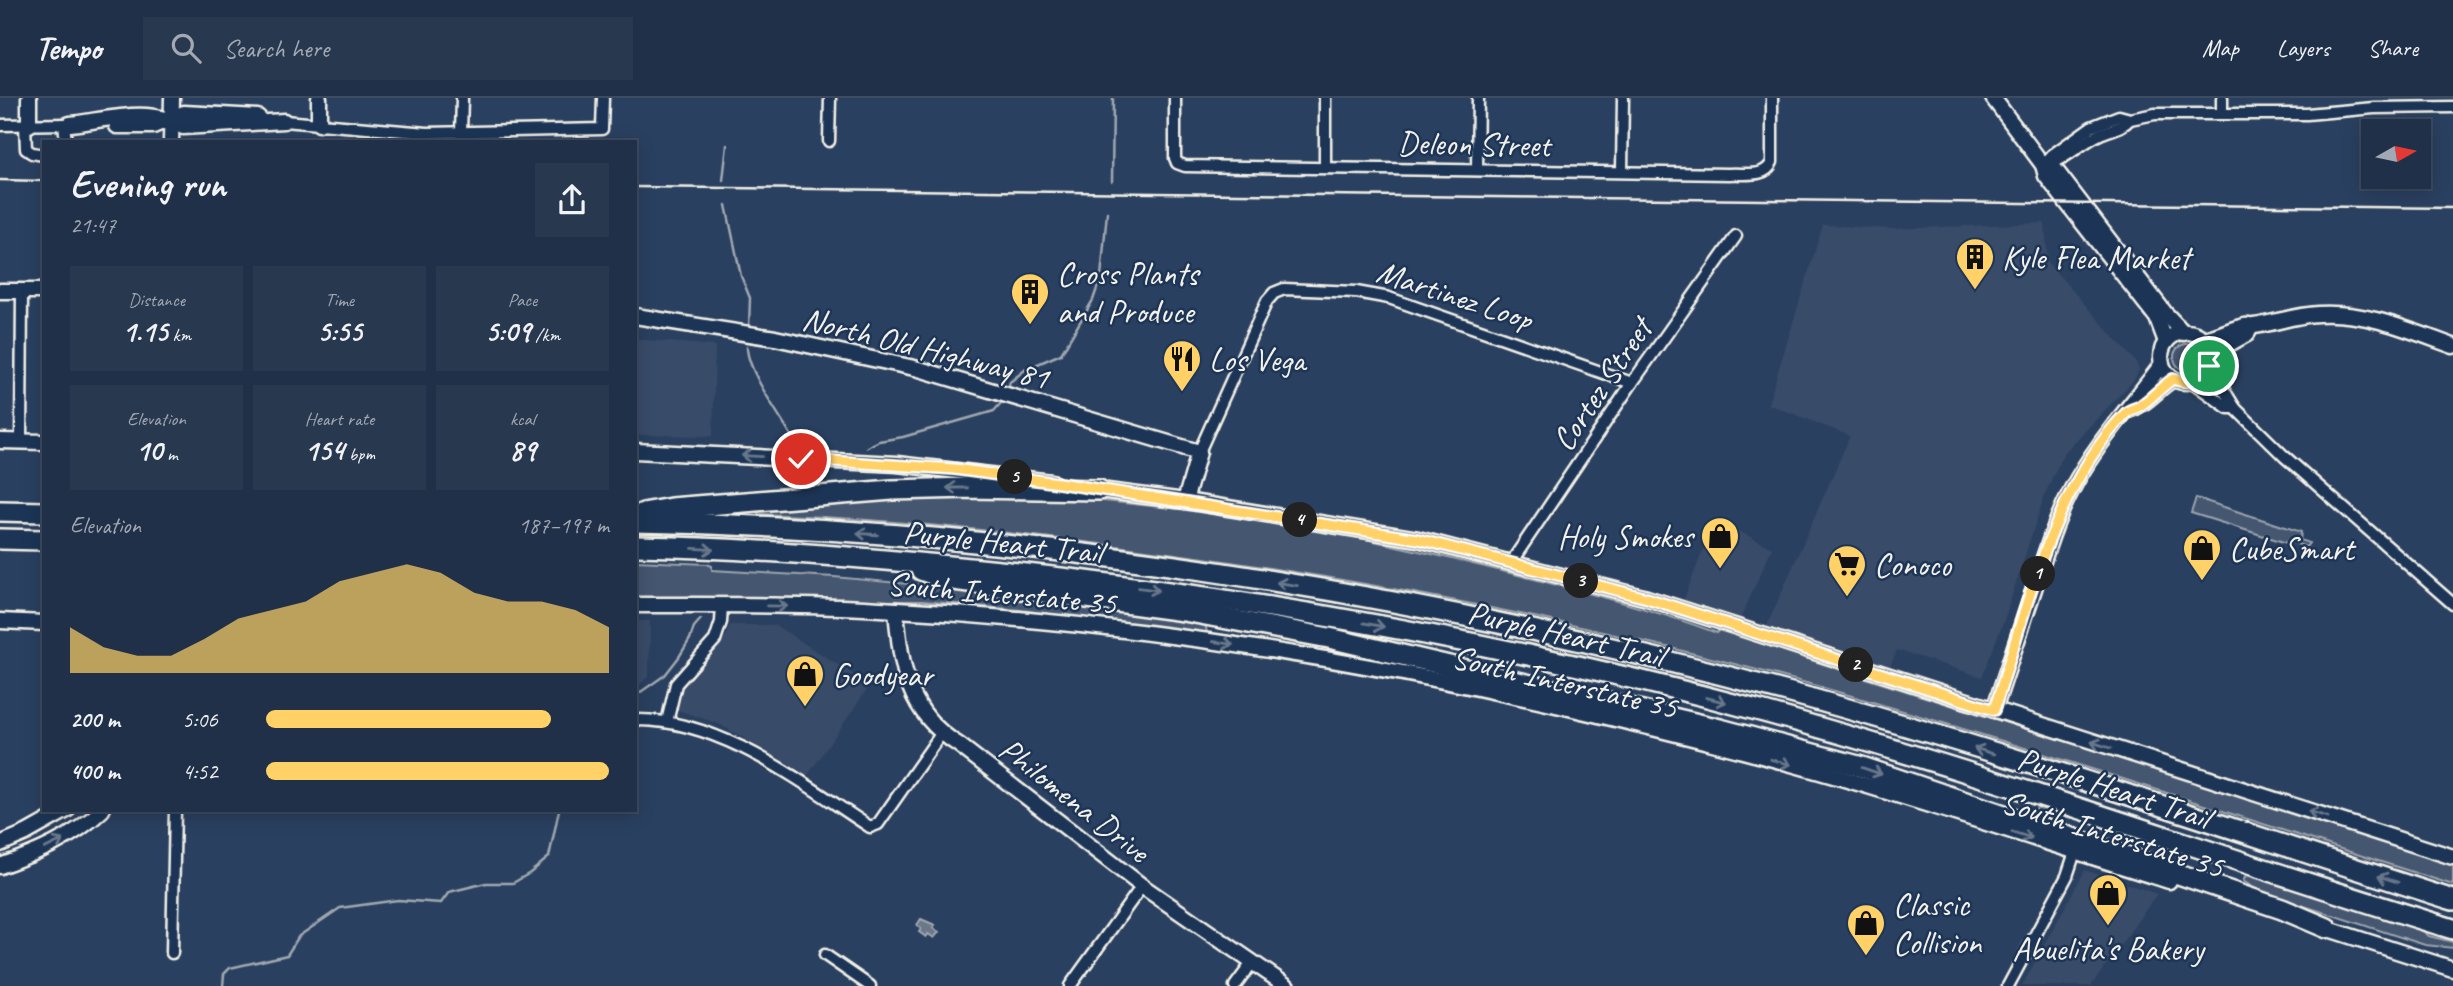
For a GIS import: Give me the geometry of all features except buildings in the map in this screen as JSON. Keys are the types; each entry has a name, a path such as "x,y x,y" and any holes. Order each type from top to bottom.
{"highway":[{"path":"637,514 671,508 892,490 1099,490"},
{"path":"0,511 42,512"},
{"name":"Purple Heart Trail","path":"637,522 822,530 1041,550 1233,575 1498,624 1717,674 1862,714 2453,900"},
{"path":"0,539 42,540"},
{"name":"Purple Heart Trail","path":"637,546 897,561 1086,580 1252,604 1422,634 1644,682 1911,754 2453,929"},
{"path":"897,561 946,579 1184,611 1329,638 1720,729 1862,767 2282,908 2327,928"}],"main road":[{"path":"27,125 29,98"},
{"path":"171,140 172,98"},
{"path":"318,124 319,98"},
{"path":"1993,98 2043,165 2046,176 2157,318 2166,342"},
{"path":"67,124 153,115 171,120 186,113 254,116 284,121"},
{"path":"2043,165 2054,168 2165,313 2184,333"},
{"path":"0,291 42,292"},
{"path":"2203,339 2220,336 2244,326 2251,327 2318,313 2353,315 2386,321 2453,346"},
{"name":"North Old Highway 81","path":"637,316 775,338 919,369 1199,452"},
{"path":"2210,364 2208,346 2193,333 2172,337 2162,350 2162,364 2173,379 2192,382 2205,374 2224,347 2247,334 2251,327"},
{"path":"1994,710 2052,531 2071,489 2093,454 2128,410 2133,399 2162,364"},
{"path":"2128,410 2138,407 2173,379"},
{"path":"0,442 42,442"},
{"path":"637,451 897,464 1046,481 1185,501 1418,539 1647,598 2453,857"},
{"name":"Martinez Loop","path":"1185,501 1199,452"},
{"name":"South Interstate 35","path":"637,605 896,610 1096,626 1205,640 1447,682 1554,705 1778,761 1900,796 2453,969"},
{"name":"Philomena Drive","path":"896,610 905,675 924,715 941,734 960,745 1142,886 1287,986"},
{"path":"0,621 42,623"},
{"path":"0,844 63,812"},
{"path":"0,866 65,839 99,812"}],"street":[{"path":"461,133 462,98"},
{"path":"284,121 427,133 602,129 603,98"},
{"path":"829,141 830,98"},
{"name":"Deleon Street","path":"1175,98 1175,154 1177,163 1185,166 1729,174 1764,173 1769,170 1772,162 1772,98"},
{"path":"1325,98 1325,167"},
{"path":"1476,169 1478,98"},
{"path":"1622,172 1623,98"},
{"path":"2222,98 2222,114"},
{"path":"2043,165 2052,155 2091,127 2119,116 2130,118 2155,114 2306,114 2440,102 2453,107"},
{"path":"0,125 67,124 66,140"},
{"path":"27,125 26,149 42,155"},
{"name":"Cortez Street","path":"1510,564 1632,383 1736,236"},
{"name":"Martinez Loop","path":"1199,452 1267,302 1274,293 1284,289 1356,292 1389,298 1632,383"},
{"path":"21,442 22,291"},
{"path":"2210,364 2235,408 2284,456 2453,604"},
{"path":"2192,382 2228,408 2235,408"},
{"path":"667,722 676,684 715,640 721,622 722,605"},
{"path":"637,720 667,722 726,739 767,760 870,827 878,824 941,734"},
{"path":"172,953 175,812"},
{"path":"2008,986 2067,876 2075,852"},
{"path":"1070,986 1142,886"},
{"path":"825,955 870,986"},
{"path":"1235,986 1252,963"}],"shaded area":[{"name":"Kyle Flea Market","path":"2045,223 2048,263 2136,362 2139,370 2134,380 2063,454 2045,494 2003,623 1982,677 1897,650 1889,669 1765,630 1850,436 1768,404 1823,225 1891,229"},
{"path":"637,339 715,346 713,436 637,435"},
{"path":"2187,344 2196,348 2200,357 2196,366 2187,370 2178,366 2174,357 2178,348"},
{"path":"1043,495 1225,515 1344,535 1568,588 1717,633 1719,629 1865,678 2453,864 2453,885 1891,707 1725,662 1555,621 1297,572 1124,547 941,526 758,514 758,507 824,500"},
{"path":"2196,498 2301,532 2300,540 2309,543 2306,547 2291,542 2290,544 2191,513"},
{"path":"1715,519 1772,548 1739,622 1682,604"},
{"path":"637,561 707,564 712,566 712,570 834,577 1038,598 1205,623 1207,633 1452,675 1572,700 1270,644 1021,610 923,601 637,600"},
{"path":"637,621 650,621 649,676 637,687"},
{"path":"730,625 775,625 870,685 808,775 719,724 675,709 683,686 726,636"},
{"path":"2037,807 2080,819 2054,815 2051,824 2034,817"},
{"path":"2085,870 2157,894 2091,986 2022,986"},
{"path":"2247,874 2420,929 2429,936 2453,942 2453,948 2425,945 2261,892 2243,881"},
{"path":"921,919 935,925 933,928 939,932 934,938 919,932 921,929 917,925"}],"waterway":[{"path":"1112,181 1113,98"},
{"path":"723,180 727,145"},
{"path":"726,205 741,276 750,298 749,327"},
{"path":"1008,388 1010,382 1026,369 1061,354 1093,300 1101,277 1107,212"},
{"path":"747,346 752,367 793,438"},
{"path":"867,447 879,441 903,437 994,411 1001,403"},
{"path":"637,695 665,675 701,619"},
{"path":"223,986 224,974 230,968 287,955 299,936 340,908 398,900 441,903 449,892 486,883 513,883 549,857 559,812"}],"railway":[{"path":"0,180 42,181"},
{"path":"637,187 2453,208"}],"place":[{"name":"Kyle Flea Market","path":"1975,291"},
{"name":"Cross Plants and Produce","path":"1030,326"},
{"name":"Los Vega","path":"1182,393"},
{"name":"Holy Smokes","path":"1720,570"},
{"name":"CubeSmart","path":"2202,582"},
{"name":"Conoco","path":"1847,598"},
{"name":"Goodyear","path":"805,708"},
{"name":"Abuelita's Bakery","path":"2108,927"},
{"name":"Classic Collision","path":"1866,957"}],"route":[{"path":"801,459 954,469 1185,501 1418,539 1647,598 1994,710 2052,531 2071,489 2093,454 2128,410 2138,407 2173,379 2185,383 2199,379 2209,366"}]}
